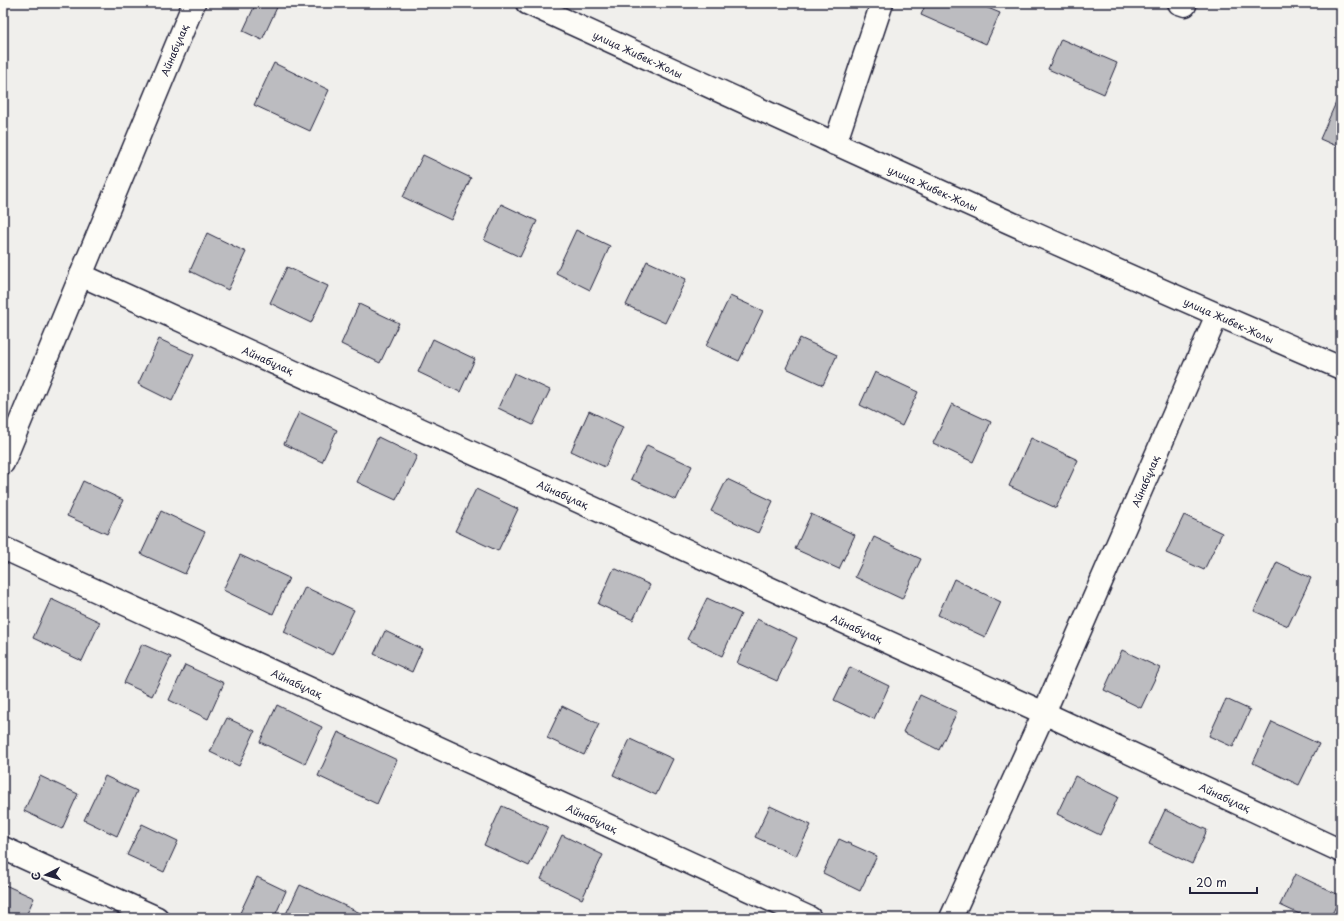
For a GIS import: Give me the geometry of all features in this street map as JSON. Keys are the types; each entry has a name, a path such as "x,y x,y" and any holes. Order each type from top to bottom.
{"street":[{"name":"Айнабұлақ","path":"3,463 194,3"},
{"name":"улица Жибек-Жолы","path":"526,3 835,144 1217,315 1341,368"},
{"path":"835,144 882,3"},
{"name":"Айнабұлақ","path":"81,275 1044,713 1341,851"},
{"name":"Айнабұлақ","path":"951,918 1044,713 1217,315"},
{"name":"Айнабұлақ","path":"3,548 810,918"},
{"path":"3,848 157,918"}],"building":[{"path":"256,3 279,3 262,40 243,31"},
{"path":"926,3 976,3 1000,13 986,44 921,15"},
{"path":"1061,39 1117,63 1104,94 1048,69"},
{"path":"274,63 329,90 310,131 254,105"},
{"path":"1341,91 1341,148 1320,139"},
{"path":"423,155 471,178 451,220 403,197"},
{"path":"501,204 537,221 520,257 484,240"},
{"path":"576,230 610,246 590,290 556,273"},
{"path":"207,233 246,252 228,290 190,271"},
{"path":"647,261 686,279 665,323 626,305"},
{"path":"287,267 328,286 311,323 270,303"},
{"path":"730,296 763,311 739,361 706,346"},
{"path":"359,304 399,323 380,363 341,344"},
{"path":"800,338 837,355 823,385 786,368"},
{"path":"159,339 194,355 172,401 138,384"},
{"path":"433,339 475,359 460,392 418,372"},
{"path":"875,372 918,392 902,426 860,405"},
{"path":"514,373 550,390 533,425 498,408"},
{"path":"952,404 991,422 973,462 933,443"},
{"path":"589,411 623,427 605,467 571,451"},
{"path":"299,412 337,430 322,462 284,444"},
{"path":"378,437 417,456 396,500 357,482"},
{"path":"1031,438 1078,460 1056,508 1009,486"},
{"path":"647,445 692,466 676,500 631,479"},
{"path":"727,479 773,501 758,533 711,511"},
{"path":"83,481 123,500 107,534 67,516"},
{"path":"476,489 518,509 498,551 455,531"},
{"path":"161,511 205,532 185,574 141,554"},
{"path":"811,514 855,535 839,569 795,549"},
{"path":"1184,515 1222,533 1204,570 1166,553"},
{"path":"874,537 921,559 902,599 855,577"},
{"path":"240,555 289,578 273,614 223,590"},
{"path":"1277,562 1311,578 1288,626 1254,611"},
{"path":"614,568 650,585 633,620 598,604"},
{"path":"954,579 1001,602 985,637 938,615"},
{"path":"305,587 354,610 332,655 284,632"},
{"path":"707,598 741,614 722,656 687,639"},
{"path":"51,599 100,622 82,661 33,638"},
{"path":"757,619 797,638 777,681 737,663"},
{"path":"385,631 422,649 412,672 374,654"},
{"path":"142,644 171,657 152,696 124,683"},
{"path":"1122,650 1160,668 1141,708 1104,690"},
{"path":"185,665 224,683 208,719 169,700"},
{"path":"850,667 889,686 874,719 834,700"},
{"path":"920,695 957,712 939,750 903,732"},
{"path":"1226,699 1250,710 1233,747 1209,736"},
{"path":"277,705 322,727 305,764 260,742"},
{"path":"562,706 599,724 584,755 547,738"},
{"path":"227,718 255,731 239,766 210,752"},
{"path":"1272,722 1319,744 1299,785 1253,763"},
{"path":"338,732 397,760 377,804 318,776"},
{"path":"630,739 673,759 656,795 613,775"},
{"path":"40,776 78,794 62,829 24,811"},
{"path":"105,776 137,791 117,836 84,820"},
{"path":"1075,776 1118,797 1100,835 1057,814"},
{"path":"502,806 548,827 529,866 484,845"},
{"path":"770,806 811,825 796,856 755,837"},
{"path":"1165,810 1207,830 1192,864 1149,844"},
{"path":"142,824 178,841 164,872 127,855"},
{"path":"562,835 603,855 582,899 541,879"},
{"path":"839,839 877,856 860,891 823,873"},
{"path":"1295,874 1341,896 1330,918 1308,918 1280,905"},
{"path":"257,877 286,891 274,918 246,918 239,915"},
{"path":"3,884 34,898 25,918 3,918"},
{"path":"300,885 371,918 284,918"}]}
